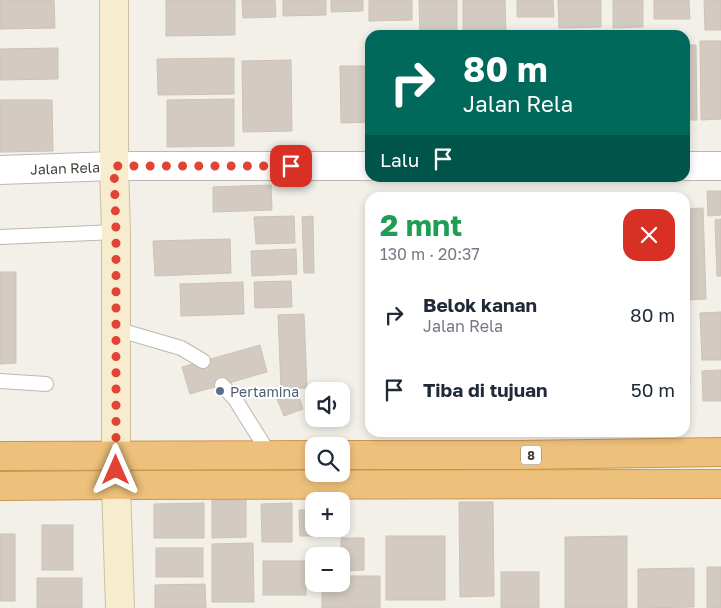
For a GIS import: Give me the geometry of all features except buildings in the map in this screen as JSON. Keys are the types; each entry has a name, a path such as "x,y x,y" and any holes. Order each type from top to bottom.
{"highway":[{"name":"8","path":"350,455 721,452"},
{"path":"0,456 305,455"},
{"name":"8","path":"0,486 721,484"}],"main road":[{"path":"114,0 116,485 120,608"}],"street":[{"name":"Jalan Rela","path":"0,170 114,166 365,166"},
{"path":"690,166 721,166"}],"lane":[{"path":"0,237 116,232"},
{"path":"116,329 181,348 202,362"},
{"path":"0,381 46,384"},
{"path":"222,385 234,399 270,455"}],"place":[{"name":"Pertamina","path":"220,391"}],"route":[{"path":"116,470 116,232 114,166 291,166"}]}
